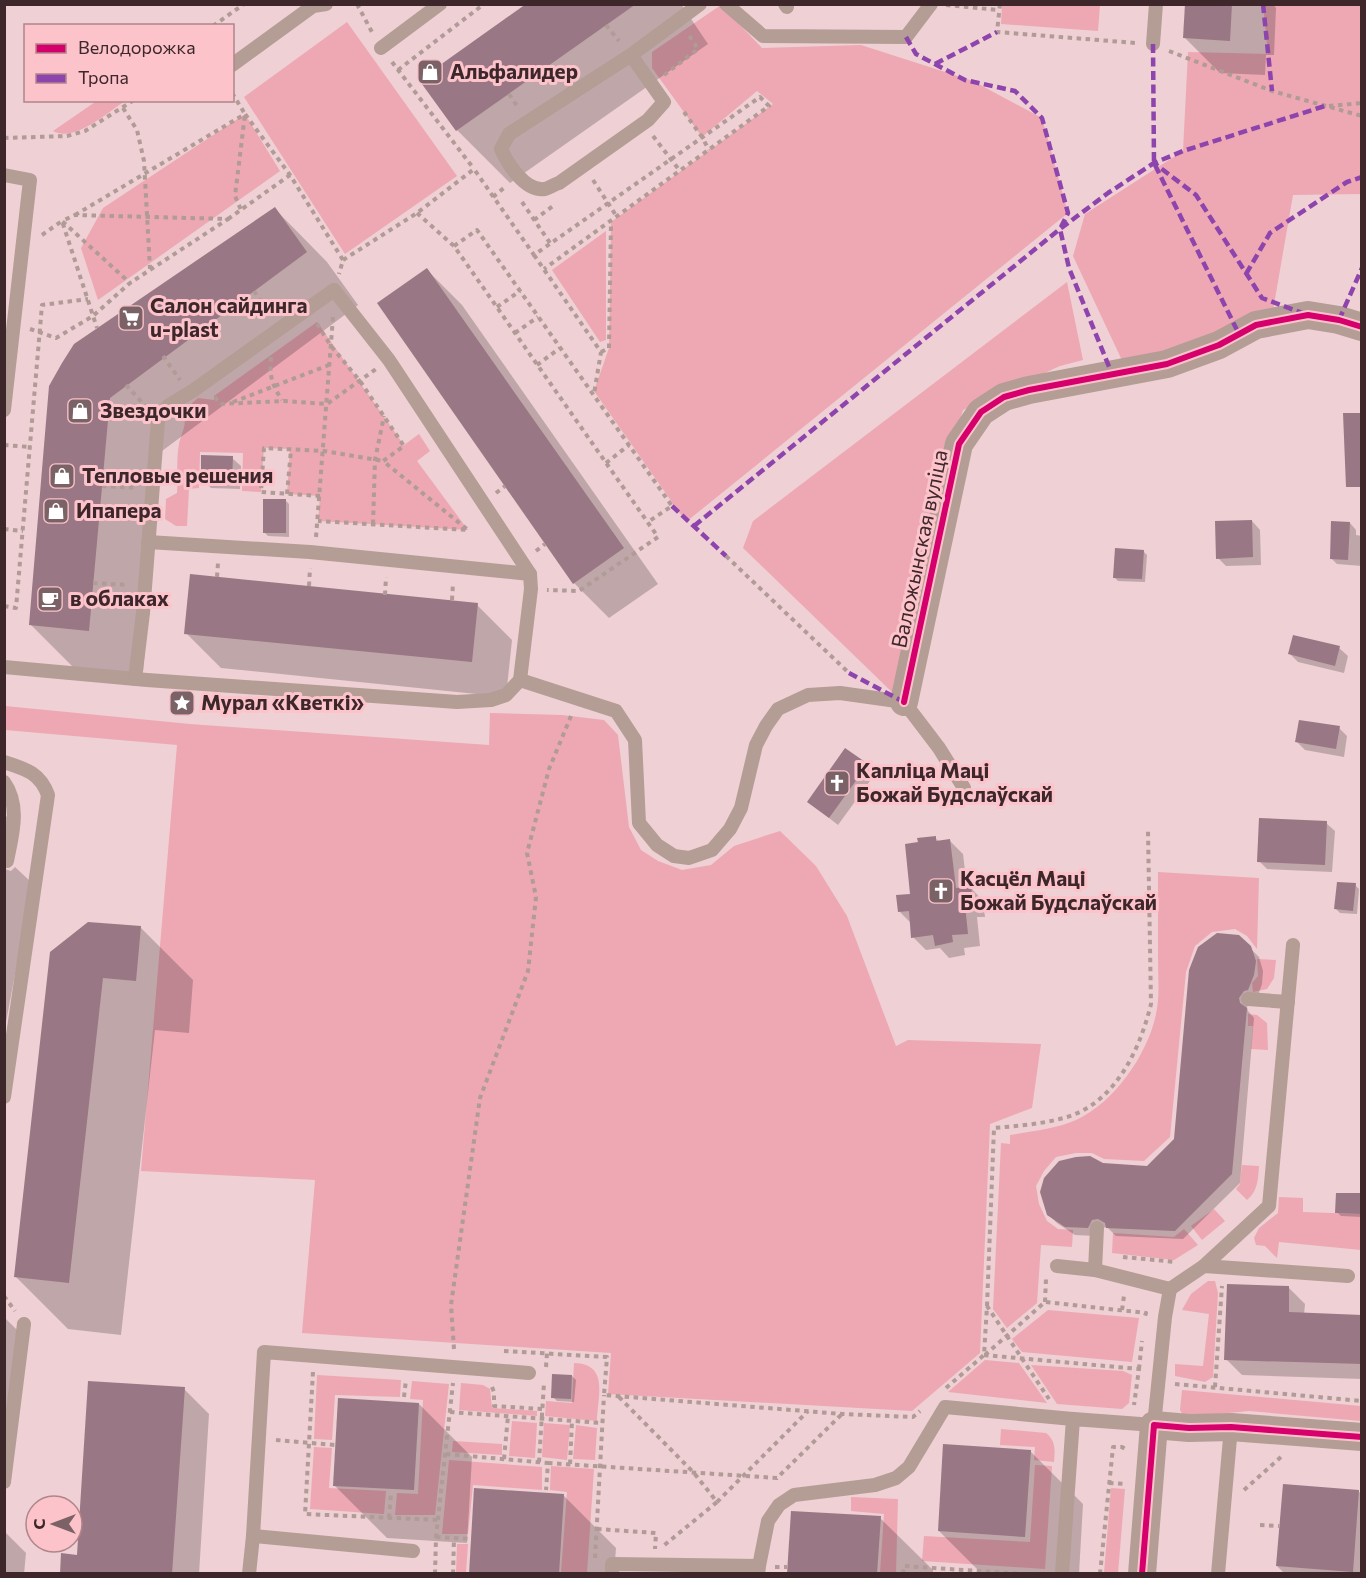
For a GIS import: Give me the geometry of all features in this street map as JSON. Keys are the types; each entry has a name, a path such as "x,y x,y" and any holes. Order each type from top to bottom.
{"street":[{"name":"Валожынская вуліца","path":"904,702 959,444 981,412 1004,397 1029,390 1167,364 1219,345 1256,325 1308,315 1339,320 1362,327"},
{"path":"1142,1574 1143,1420 1189,1428 1231,1427 1362,1437"}],"lane":[{"path":"381,48 440,4"},
{"path":"631,55 664,102 648,120 559,183 545,189 533,187 512,170 501,149 510,134 631,55 700,4"},
{"path":"726,4 762,36 906,37 931,4"},
{"path":"1153,44 1156,4"},
{"path":"234,64 320,5"},
{"path":"4,175 30,180 4,410"},
{"path":"4,667 135,679 457,702 491,700 506,695 520,680 531,589 530,574 389,360 334,290 192,392 168,406 158,420 135,679"},
{"path":"148,542 315,553 530,574"},
{"path":"520,680 616,711 635,740 639,823 657,845 674,856 688,858 712,850 730,829 741,808 756,745 766,726 778,709 808,695 840,693 904,702 939,748 964,788"},
{"path":"4,762 28,771 43,782 48,795 4,1097"},
{"path":"4,782 8,788 15,814 7,861"},
{"path":"612,1574 612,1564 759,1570 768,1521 779,1505 794,1495 875,1485 896,1478 909,1467 945,1407 1073,1419 1143,1420 1170,1289 1204,1266 1269,1206 1293,945"},
{"path":"1248,999 1288,1002"},
{"path":"1095,1270 1097,1228"},
{"path":"1204,1266 1348,1276"},
{"path":"1052,1268 1095,1270 1170,1289"},
{"path":"4,1482 24,1324"},
{"path":"249,1574 264,1352 529,1373"},
{"path":"1062,1574 1073,1419"},
{"path":"1218,1574 1231,1427"},
{"path":"253,1536 413,1551"}],"path":[{"path":"216,24 244,4"},
{"path":"357,4 381,48 474,169"},
{"path":"398,70 484,4"},
{"path":"938,4 999,10"},
{"path":"999,4 997,32 1153,44 1272,91 1362,116"},
{"path":"234,96 290,175 343,260 334,290 315,553"},
{"path":"544,269 769,106 760,96"},
{"path":"4,138 67,136 86,131 131,102"},
{"path":"1325,106 1362,103"},
{"path":"123,108 137,130 144,161 150,270"},
{"path":"684,112 709,150"},
{"path":"22,250 62,221 245,114"},
{"path":"241,210 235,196 245,114"},
{"path":"652,135 680,171"},
{"path":"14,326 39,331 56,338 93,316 130,283 290,175"},
{"path":"592,178 617,217"},
{"path":"493,197 510,183"},
{"path":"516,193 550,243"},
{"path":"417,213 454,246 658,537 579,591 531,589"},
{"path":"75,215 228,219"},
{"path":"62,221 130,283"},
{"path":"62,221 97,328"},
{"path":"602,352 609,348 611,222"},
{"path":"454,246 477,230 672,506 648,522"},
{"path":"534,255 602,352 593,395"},
{"path":"254,291 280,328"},
{"path":"497,307 520,291"},
{"path":"4,606 16,608 42,305 88,299"},
{"path":"515,333 538,317"},
{"path":"331,346 360,381 404,446 382,461"},
{"path":"537,364 560,348"},
{"path":"272,354 269,371 273,386 283,401"},
{"path":"163,356 192,392 213,396 220,404 283,401 327,404 389,360"},
{"path":"229,403 330,364"},
{"path":"126,385 158,420"},
{"path":"109,404 158,420"},
{"path":"373,524 375,460 384,416"},
{"path":"4,445 30,447"},
{"path":"606,463 629,445"},
{"path":"318,521 468,530 382,461 324,451 264,448 261,492 320,496"},
{"path":"287,494 291,449"},
{"path":"102,486 153,489"},
{"path":"4,529 22,531"},
{"path":"726,556 849,673"},
{"path":"93,584 145,586"},
{"path":"435,1574 436,1537 455,1366 451,1305 480,1098 528,971 536,897 527,853 549,769 577,700"},
{"path":"984,1355 994,1128 1028,1125 1068,1117 1085,1109 1103,1096 1135,1052 1144,1031 1151,1004 1148,831"},
{"path":"1096,1254 1176,1262 1186,1258"},
{"path":"944,1390 1046,1302 1052,1268"},
{"path":"1215,1387 1222,1278"},
{"path":"1046,1302 1146,1313 1144,1324"},
{"path":"987,1306 1050,1401"},
{"path":"1143,1335 1139,1369 1143,1420"},
{"path":"453,1348 465,1349"},
{"path":"500,1350 607,1357 595,1562"},
{"path":"539,1462 547,1353"},
{"path":"984,1355 1139,1369"},
{"path":"314,1356 305,1514 439,1520"},
{"path":"404,1397 406,1377"},
{"path":"491,1384 494,1392 494,1406 542,1409"},
{"path":"604,1395 842,1414 913,1417 921,1410"},
{"path":"618,1396 694,1473 717,1502"},
{"path":"597,1529 656,1533 655,1553 717,1502 808,1411"},
{"path":"450,1412 602,1424"},
{"path":"446,1454 777,1478 842,1414"},
{"path":"504,1459 508,1416"},
{"path":"570,1464 572,1421"},
{"path":"259,1439 335,1445"},
{"path":"1100,1574 1113,1447 1122,1448 1131,1453"},
{"path":"1242,1481 1241,1493 1284,1453"},
{"path":"546,1490 548,1463"},
{"path":"389,1518 391,1493"},
{"path":"1260,1525 1279,1526"},
{"path":"436,1537 471,1539"},
{"path":"453,1574 454,1538"},
{"path":"903,1574 904,1566 1023,1574"},
{"path":"776,1567 788,1568"}],"shaded area":[{"path":"721,5 762,48 861,45 973,81 1042,118 1068,213 686,522 594,391 609,348 611,222 773,104 757,91 702,137 652,68 652,52"},
{"path":"1002,5 1100,5 1098,31 1001,24"},
{"path":"1263,5 1361,5 1361,194 1293,195 1271,322 1127,371 1073,256 1085,214 1183,151 1188,52 1268,54"},
{"path":"347,22 457,176 345,254 244,97"},
{"path":"95,102 124,102 81,130 61,134 53,131"},
{"path":"245,114 280,171 98,300 81,248 103,208"},
{"path":"606,231 606,340 600,342 552,270"},
{"path":"1067,282 1083,360 1060,366 963,410 945,469 894,694 743,548 753,521"},
{"path":"317,322 404,445 419,434 430,451 417,461 468,530 318,521 320,496 287,494 290,449 264,448 261,492 242,491 243,453 200,452 199,488 189,489 187,526 176,526 165,519 166,499 177,493 178,450 185,424 182,412 198,398 214,400 214,396"},
{"path":"5,706 190,724 489,745 490,713 562,715 604,720 618,735 629,827 641,850 658,861 682,870 711,865 734,846 780,831 816,866 847,916 896,1046 908,1040 1041,1044 1032,1108 990,1124 980,1353 912,1411 608,1394 611,1353 302,1333 315,1180 141,1171 177,745 5,730"},
{"path":"1158,872 1259,878 1257,949 1247,936 1235,929 1212,932 1195,946 1186,972 1170,1137 1144,1161 1104,1159 1092,1153 1076,1153 1056,1157 1044,1171 1036,1186 1039,1204 1047,1221 1058,1229 1073,1230 1072,1247 1041,1245 1037,1303 1007,1328 993,1309 1001,1143 1010,1144 1010,1135 1060,1126 1090,1112 1116,1090 1137,1061 1152,1029 1158,1000"},
{"path":"1257,959 1276,960 1274,978 1267,989 1253,992 1252,983 1258,976"},
{"path":"1248,1014 1257,1015 1267,1023 1268,1050 1251,1049 1253,1026 1248,1026"},
{"path":"1242,1165 1259,1166 1255,1189 1247,1200 1236,1189 1240,1184"},
{"path":"1279,1197 1303,1198 1303,1212 1361,1214 1361,1250 1279,1242 1277,1258 1265,1246 1256,1245 1254,1238 1259,1228 1278,1213"},
{"path":"1214,1209 1225,1221 1202,1240 1191,1226"},
{"path":"1184,1229 1198,1245 1174,1260 1112,1253 1113,1233 1174,1237"},
{"path":"1208,1281 1215,1281 1218,1293 1213,1377 1205,1382 1175,1376 1175,1364 1203,1366 1209,1314 1182,1310 1191,1294"},
{"path":"1048,1310 1139,1318 1132,1362 1022,1352 1012,1339"},
{"path":"985,1360 1019,1363 1047,1403 948,1392"},
{"path":"574,1363 585,1365 597,1375 599,1392 597,1421 545,1416 546,1401 572,1403"},
{"path":"1031,1365 1123,1371 1132,1375 1129,1403 1122,1409 1057,1404"},
{"path":"317,1375 401,1380 400,1397 335,1395 332,1440 314,1439"},
{"path":"412,1381 449,1384 435,1515 395,1515 397,1493 418,1494 423,1400 410,1399"},
{"path":"461,1383 483,1385 490,1389 492,1408 537,1411 537,1416 459,1410"},
{"path":"1182,1390 1361,1406 1361,1421 1249,1411 1184,1417 1180,1410"},
{"path":"512,1421 537,1423 535,1458 509,1456"},
{"path":"544,1423 570,1425 567,1460 542,1457"},
{"path":"576,1425 597,1428 595,1460 573,1459"},
{"path":"1001,1429 1046,1433 1055,1450 1054,1462 1034,1460 1035,1447 1000,1445"},
{"path":"453,1441 502,1444 502,1455 452,1452"},
{"path":"314,1447 332,1448 329,1488 386,1491 384,1514 310,1509"},
{"path":"449,1460 542,1467 542,1490 473,1485 468,1534 442,1534"},
{"path":"1035,1465 1052,1466 1045,1569 922,1561 924,1536 1030,1542"},
{"path":"551,1466 594,1469 587,1573 561,1573 567,1492 550,1490"},
{"path":"1111,1488 1125,1489 1118,1573 1104,1573"},
{"path":"851,1497 898,1499 896,1573 880,1573 884,1514 851,1511"},
{"path":"457,1544 468,1544 466,1573 456,1573"}],"building":[{"path":"526,4 636,4 456,131 419,80"},
{"path":"1185,4 1232,4 1230,41 1183,38"},
{"path":"275,207 307,252 110,398 89,631 29,625 49,386 62,363 74,344"},
{"path":"427,268 624,548 573,584 377,303"},
{"path":"1343,413 1362,413 1362,487 1346,487"},
{"path":"201,455 233,456 232,481 201,480"},
{"path":"263,499 286,499 286,533 263,533"},
{"path":"1252,520 1253,557 1216,559 1215,521"},
{"path":"1331,521 1350,522 1348,560 1330,559"},
{"path":"1115,548 1144,550 1142,579 1113,578"},
{"path":"190,574 478,603 472,662 184,634"},
{"path":"1293,635 1340,646 1335,666 1288,654"},
{"path":"1299,720 1340,726 1336,749 1295,742"},
{"name":"Капліца Маці Божай Будслаўскай","path":"845,748 868,764 829,818 807,802"},
{"path":"1259,818 1327,821 1325,865 1257,862"},
{"name":"Касцёл Маці Божай Будслаўскай","path":"936,836 936,841 950,839 956,888 971,886 973,904 965,905 968,934 952,935 953,942 935,946 933,935 911,938 909,911 898,912 896,895 910,894 905,844 918,842 917,838"},
{"path":"1337,882 1356,883 1353,911 1334,909"},
{"path":"88,922 141,926 136,981 103,978 69,1283 14,1277 50,952"},
{"path":"1217,933 1239,935 1251,946 1256,961 1248,990 1244,991 1239,998 1240,1003 1247,1008 1232,1174 1175,1231 1106,1228 1105,1223 1098,1219 1092,1220 1088,1228 1065,1227 1047,1215 1040,1192 1044,1178 1059,1161 1090,1156 1103,1163 1147,1166 1174,1139 1189,970 1198,947"},
{"path":"1336,1193 1362,1193 1362,1214 1335,1213"},
{"path":"1227,1284 1289,1286 1289,1312 1362,1315 1362,1364 1224,1360"},
{"path":"552,1374 572,1375 571,1399 551,1398"},
{"path":"88,1381 185,1387 172,1574 60,1574 61,1554 84,1554 84,1494 81,1494"},
{"path":"338,1398 419,1403 414,1490 333,1486"},
{"path":"943,1444 1031,1450 1025,1537 938,1531"},
{"path":"1283,1484 1359,1490 1353,1572 1276,1566"},
{"path":"474,1488 564,1494 559,1574 469,1574"},
{"path":"791,1511 881,1516 877,1574 787,1574"}],"marked path":[{"path":"1263,4 1272,91"},
{"path":"935,64 997,32"},
{"path":"906,37 916,54 965,80 1015,91 1042,118 1068,213 1060,229 1069,268 1112,374"},
{"path":"1153,44 1154,163 1239,334"},
{"path":"1305,314 1262,298 1196,195 1154,163 1183,151 1325,106"},
{"path":"694,526 1060,229 1108,193 1154,163"},
{"path":"1246,274 1270,233 1347,182 1362,177"},
{"path":"1339,320 1362,268"},
{"path":"672,506 726,556"},
{"path":"849,673 904,702"}],"cycle path":[{"path":"904,702 959,444 981,412 1004,397 1029,390 1167,364 1219,345 1256,325 1308,315 1339,320 1362,327"},
{"path":"1142,1574 1154,1425 1189,1428 1231,1427 1362,1437"}],"place":[{"name":"Альфалидер","path":"430,72"},
{"name":"Салон сайдинга u-plast","path":"131,318"},
{"name":"Звездочки","path":"80,411"},
{"name":"Тепловые решения","path":"62,476"},
{"name":"Ипапера","path":"56,511"},
{"name":"в облаках","path":"50,599"},
{"name":"Мурал «Кветкі»","path":"182,703"},
{"name":"Капліца Маці Божай Будслаўскай","path":"837,783"},
{"name":"Касцёл Маці Божай Будслаўскай","path":"941,891"}]}
